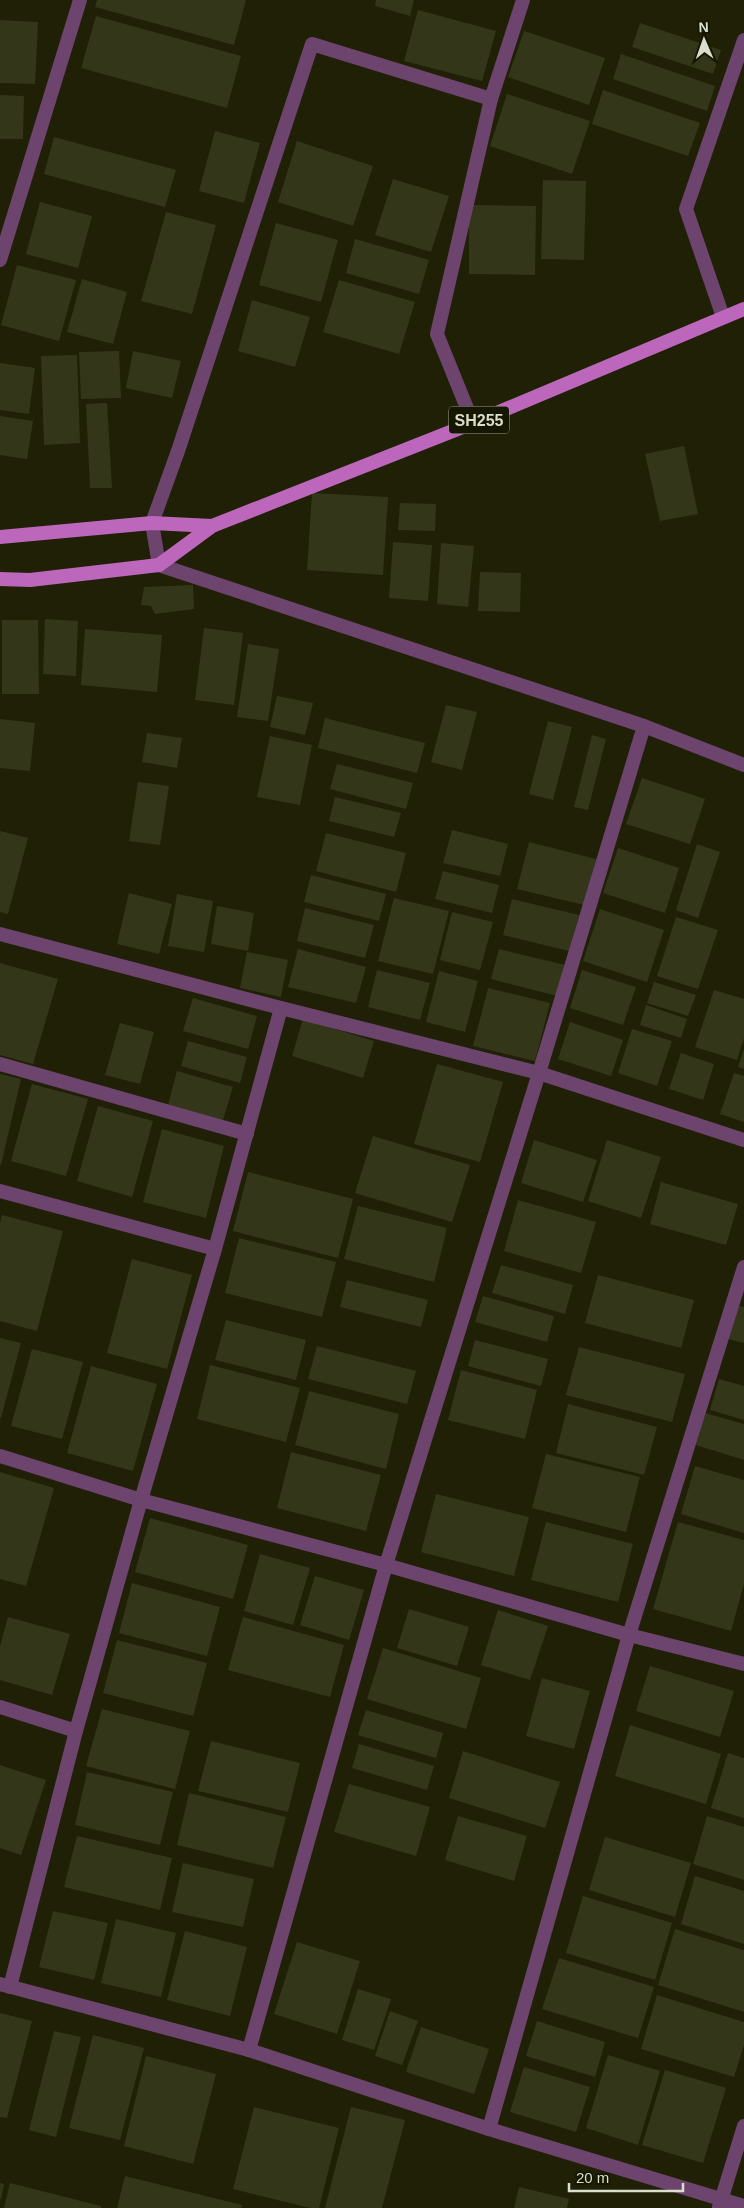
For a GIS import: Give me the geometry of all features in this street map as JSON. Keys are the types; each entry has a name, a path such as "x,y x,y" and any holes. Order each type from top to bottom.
{"main road":[{"name":"SH255","path":"0,579 30,580 159,565 212,526 474,423 744,309"},
{"name":"SH255","path":"0,537 152,523 212,526"}],"street":[{"path":"1,256 80,0"},
{"path":"474,423 437,334 491,99 523,0"},
{"path":"723,317 686,209 744,40"},
{"path":"491,99 312,44 178,451 152,523 159,565 644,726 744,765"},
{"path":"249,2050 386,1565 539,1073 644,726"},
{"path":"0,934 539,1073 744,1140"},
{"path":"282,1008 215,1249 141,1500 5,1986 249,2050 720,2204 744,2206"},
{"path":"0,1064 247,1134"},
{"path":"0,1191 215,1249"},
{"path":"489,2129 629,1636 744,1267"},
{"path":"0,1456 141,1500 386,1565 629,1636 744,1664"},
{"path":"0,1707 76,1732"},
{"path":"720,2204 744,2126"}],"building":[{"path":"97,0 246,0 234,45 95,7"},
{"path":"376,0 414,0 410,16 375,6"},
{"path":"418,10 496,31 482,81 404,61"},
{"path":"96,16 241,56 227,108 81,68"},
{"path":"0,20 38,22 35,84 0,83"},
{"path":"640,23 721,50 713,74 632,47"},
{"path":"524,31 605,58 589,105 508,77"},
{"path":"621,54 715,86 707,111 613,79"},
{"path":"603,90 700,123 688,156 592,124"},
{"path":"507,94 590,121 572,174 490,146"},
{"path":"0,95 24,96 23,139 0,139"},
{"path":"215,131 260,143 244,203 199,191"},
{"path":"54,137 176,170 165,207 44,174"},
{"path":"297,141 373,166 353,226 278,202"},
{"path":"393,179 449,196 431,252 375,235"},
{"path":"543,180 586,181 584,260 541,259"},
{"path":"40,202 92,216 78,268 26,254"},
{"path":"469,205 536,206 535,275 469,274"},
{"path":"166,212 216,225 192,314 141,301"},
{"path":"276,223 338,240 321,302 259,285"},
{"path":"355,239 429,260 419,294 346,273"},
{"path":"17,265 76,280 59,341 1,325"},
{"path":"82,279 127,292 113,344 67,332"},
{"path":"339,280 415,302 399,354 323,332"},
{"path":"252,300 310,317 295,367 238,351"},
{"path":"119,351 121,398 81,399 79,352"},
{"path":"133,351 181,361 172,398 126,388"},
{"path":"77,355 80,443 44,445 41,356"},
{"path":"0,363 35,368 29,414 0,410"},
{"path":"107,403 112,488 90,488 86,404"},
{"path":"0,416 33,421 27,459 0,455"},
{"path":"684,446 698,514 660,521 645,454"},
{"path":"312,493 388,497 383,575 307,570"},
{"path":"400,503 436,504 435,531 398,530"},
{"path":"393,542 432,545 428,601 389,598"},
{"path":"441,543 474,546 468,607 437,604"},
{"path":"480,572 521,573 520,612 478,611"},
{"path":"193,585 194,609 155,614 151,606 141,605 144,587"},
{"path":"45,619 78,621 76,676 43,674"},
{"path":"2,620 38,620 39,694 2,694"},
{"path":"204,628 243,633 234,705 195,700"},
{"path":"85,629 162,635 157,692 81,685"},
{"path":"248,644 279,649 268,721 237,717"},
{"path":"277,696 313,703 305,735 270,727"},
{"path":"446,705 477,712 462,770 431,762"},
{"path":"325,718 425,743 417,773 318,748"},
{"path":"0,719 35,723 30,771 0,768"},
{"path":"548,721 572,727 553,800 529,794"},
{"path":"147,733 182,738 177,768 142,762"},
{"path":"592,735 606,739 588,810 574,807"},
{"path":"270,736 312,745 300,805 257,797"},
{"path":"337,764 413,783 406,809 330,789"},
{"path":"642,778 705,799 690,844 626,824"},
{"path":"138,782 169,786 160,845 129,841"},
{"path":"335,797 401,813 394,837 329,821"},
{"path":"452,830 508,844 500,876 443,863"},
{"path":"0,831 28,838 8,914 0,912"},
{"path":"326,833 406,853 396,892 316,871"},
{"path":"529,842 596,859 584,905 517,889"},
{"path":"697,844 720,852 698,918 676,910"},
{"path":"618,848 679,868 665,913 603,893"},
{"path":"443,871 499,885 492,913 435,899"},
{"path":"311,875 386,894 379,921 304,902"},
{"path":"129,893 172,904 159,954 117,944"},
{"path":"177,894 213,901 204,952 168,946"},
{"path":"394,898 449,911 433,974 378,961"},
{"path":"512,899 579,915 569,951 503,935"},
{"path":"217,906 254,913 248,951 211,944"},
{"path":"305,908 374,925 365,958 297,941"},
{"path":"600,909 664,930 647,982 583,961"},
{"path":"452,912 493,922 480,970 440,960"},
{"path":"676,917 718,930 698,989 657,976"},
{"path":"298,949 366,967 356,1003 288,987"},
{"path":"499,949 565,965 557,996 491,979"},
{"path":"247,952 288,960 281,997 240,988"},
{"path":"0,963 58,979 33,1064 0,1055"},
{"path":"377,970 430,983 420,1020 368,1007"},
{"path":"582,970 636,987 623,1025 570,1008"},
{"path":"439,971 478,981 465,1032 426,1022"},
{"path":"654,982 696,995 688,1016 647,1003"},
{"path":"488,988 550,1003 535,1061 473,1046"},
{"path":"714,990 744,999 744,1038 737,1060 695,1047"},
{"path":"193,998 257,1016 248,1049 183,1031"},
{"path":"646,1005 687,1019 681,1038 640,1025"},
{"path":"303,1019 374,1041 363,1078 292,1056"},
{"path":"570,1022 623,1040 611,1076 558,1059"},
{"path":"120,1023 154,1032 140,1084 105,1075"},
{"path":"632,1029 672,1041 657,1086 618,1073"},
{"path":"188,1041 247,1057 240,1083 181,1066"},
{"path":"744,1049 744,1069 738,1067"},
{"path":"681,1053 714,1064 703,1100 669,1089"},
{"path":"437,1064 503,1082 480,1162 414,1144"},
{"path":"177,1071 233,1087 223,1120 168,1105"},
{"path":"734,1073 744,1076 744,1122 720,1114"},
{"path":"0,1074 21,1079 1,1165 0,1165"},
{"path":"32,1084 88,1099 66,1176 11,1161"},
{"path":"98,1106 153,1121 132,1197 77,1181"},
{"path":"162,1129 224,1146 206,1218 143,1202"},
{"path":"373,1136 470,1165 452,1222 355,1193"},
{"path":"534,1140 597,1160 583,1202 521,1183"},
{"path":"607,1140 661,1157 641,1218 588,1201"},
{"path":"248,1172 353,1199 338,1258 233,1231"},
{"path":"661,1182 738,1204 726,1245 650,1224"},
{"path":"518,1200 596,1222 581,1273 504,1251"},
{"path":"358,1206 447,1228 434,1282 344,1259"},
{"path":"2,1215 63,1231 37,1331 0,1321 0,1223"},
{"path":"239,1238 336,1262 322,1317 225,1293"},
{"path":"132,1259 192,1275 167,1369 107,1353"},
{"path":"501,1265 573,1285 565,1314 492,1293"},
{"path":"598,1275 694,1300 681,1348 585,1323"},
{"path":"347,1280 428,1300 421,1327 340,1307"},
{"path":"483,1296 554,1316 547,1342 475,1322"},
{"path":"737,1305 744,1307 744,1343 728,1339"},
{"path":"226,1320 306,1340 296,1380 215,1360"},
{"path":"0,1338 21,1343 1,1418 0,1418"},
{"path":"475,1340 548,1359 541,1386 468,1366"},
{"path":"317,1346 416,1371 407,1404 308,1379"},
{"path":"579,1347 685,1374 672,1422 566,1395"},
{"path":"32,1349 83,1362 62,1439 11,1426"},
{"path":"210,1365 300,1388 286,1442 197,1419"},
{"path":"91,1366 157,1384 133,1471 67,1453"},
{"path":"461,1370 537,1390 525,1439 448,1420"},
{"path":"719,1379 744,1386 744,1420 710,1410"},
{"path":"309,1391 399,1414 386,1469 295,1445"},
{"path":"568,1404 657,1427 644,1475 556,1453"},
{"path":"705,1413 744,1424 744,1460 696,1445"},
{"path":"291,1452 381,1475 366,1531 277,1508"},
{"path":"546,1454 640,1477 626,1532 532,1508"},
{"path":"695,1466 744,1480 744,1533 681,1514"},
{"path":"0,1472 54,1488 26,1586 0,1579"},
{"path":"436,1494 529,1517 514,1576 421,1552"},
{"path":"150,1518 248,1545 233,1599 135,1572"},
{"path":"546,1522 633,1544 618,1602 531,1580"},
{"path":"678,1522 744,1540 744,1584 731,1631 653,1609"},
{"path":"260,1554 310,1568 293,1625 244,1611"},
{"path":"315,1576 364,1590 349,1640 300,1625"},
{"path":"132,1583 220,1607 207,1656 119,1633"},
{"path":"409,1609 469,1627 457,1666 397,1648"},
{"path":"498,1610 548,1626 530,1680 481,1665"},
{"path":"8,1617 70,1634 52,1695 0,1680 0,1646"},
{"path":"243,1617 344,1645 330,1697 228,1670"},
{"path":"117,1640 207,1663 193,1716 103,1693"},
{"path":"383,1648 481,1678 466,1729 367,1699"},
{"path":"650,1666 734,1691 720,1737 636,1711"},
{"path":"542,1678 590,1691 574,1749 526,1736"},
{"path":"102,1709 190,1731 175,1789 86,1766"},
{"path":"366,1710 443,1733 436,1758 358,1735"},
{"path":"630,1725 721,1754 706,1804 615,1776"},
{"path":"211,1741 300,1763 288,1812 198,1791"},
{"path":"359,1744 434,1766 427,1790 352,1768"},
{"path":"463,1751 560,1782 545,1828 449,1798"},
{"path":"728,1753 744,1758 744,1818 711,1808"},
{"path":"0,1765 46,1780 21,1855 0,1848"},
{"path":"87,1772 173,1792 160,1845 75,1825"},
{"path":"349,1784 430,1807 416,1856 334,1832"},
{"path":"189,1793 286,1817 273,1868 177,1845"},
{"path":"458,1816 527,1836 514,1881 445,1860"},
{"path":"707,1816 744,1827 744,1880 693,1864"},
{"path":"77,1836 172,1858 160,1910 64,1887"},
{"path":"605,1837 691,1863 675,1917 589,1890"},
{"path":"183,1863 254,1879 243,1927 172,1912"},
{"path":"695,1876 744,1891 744,1944 681,1924"},
{"path":"583,1896 672,1923 655,1980 566,1953"},
{"path":"53,1911 108,1923 94,1980 39,1967"},
{"path":"116,1919 176,1933 161,1997 101,1983"},
{"path":"675,1929 744,1950 744,2012 658,1985"},
{"path":"185,1931 247,1947 230,2016 167,2000"},
{"path":"297,1942 360,1961 337,2034 274,2014"},
{"path":"559,1958 654,1987 638,2038 542,2009"},
{"path":"358,1989 391,1999 374,2050 342,2040"},
{"path":"657,1995 744,2022 744,2045 734,2077 641,2049"},
{"path":"390,2011 418,2021 402,2065 375,2056"},
{"path":"0,2013 32,2021 7,2118 0,2117"},
{"path":"537,2021 605,2042 595,2077 526,2056"},
{"path":"421,2027 489,2049 474,2094 406,2072"},
{"path":"54,2031 81,2037 56,2137 29,2130"},
{"path":"93,2035 144,2048 120,2140 69,2128"},
{"path":"608,2055 660,2071 638,2145 586,2128"},
{"path":"146,2056 216,2074 193,2164 124,2146"},
{"path":"524,2067 590,2087 576,2132 510,2112"},
{"path":"665,2070 726,2088 703,2163 642,2145"},
{"path":"254,2107 339,2128 319,2208 310,2208 233,2189"},
{"path":"351,2107 405,2120 382,2208 325,2208"},
{"path":"125,2176 242,2205 241,2208 117,2208"},
{"path":"0,2183 4,2184 1,2199 0,2199"},
{"path":"10,2183 101,2206 101,2208 4,2208"},
{"path":"519,2187 569,2199 567,2208 514,2208"}]}
